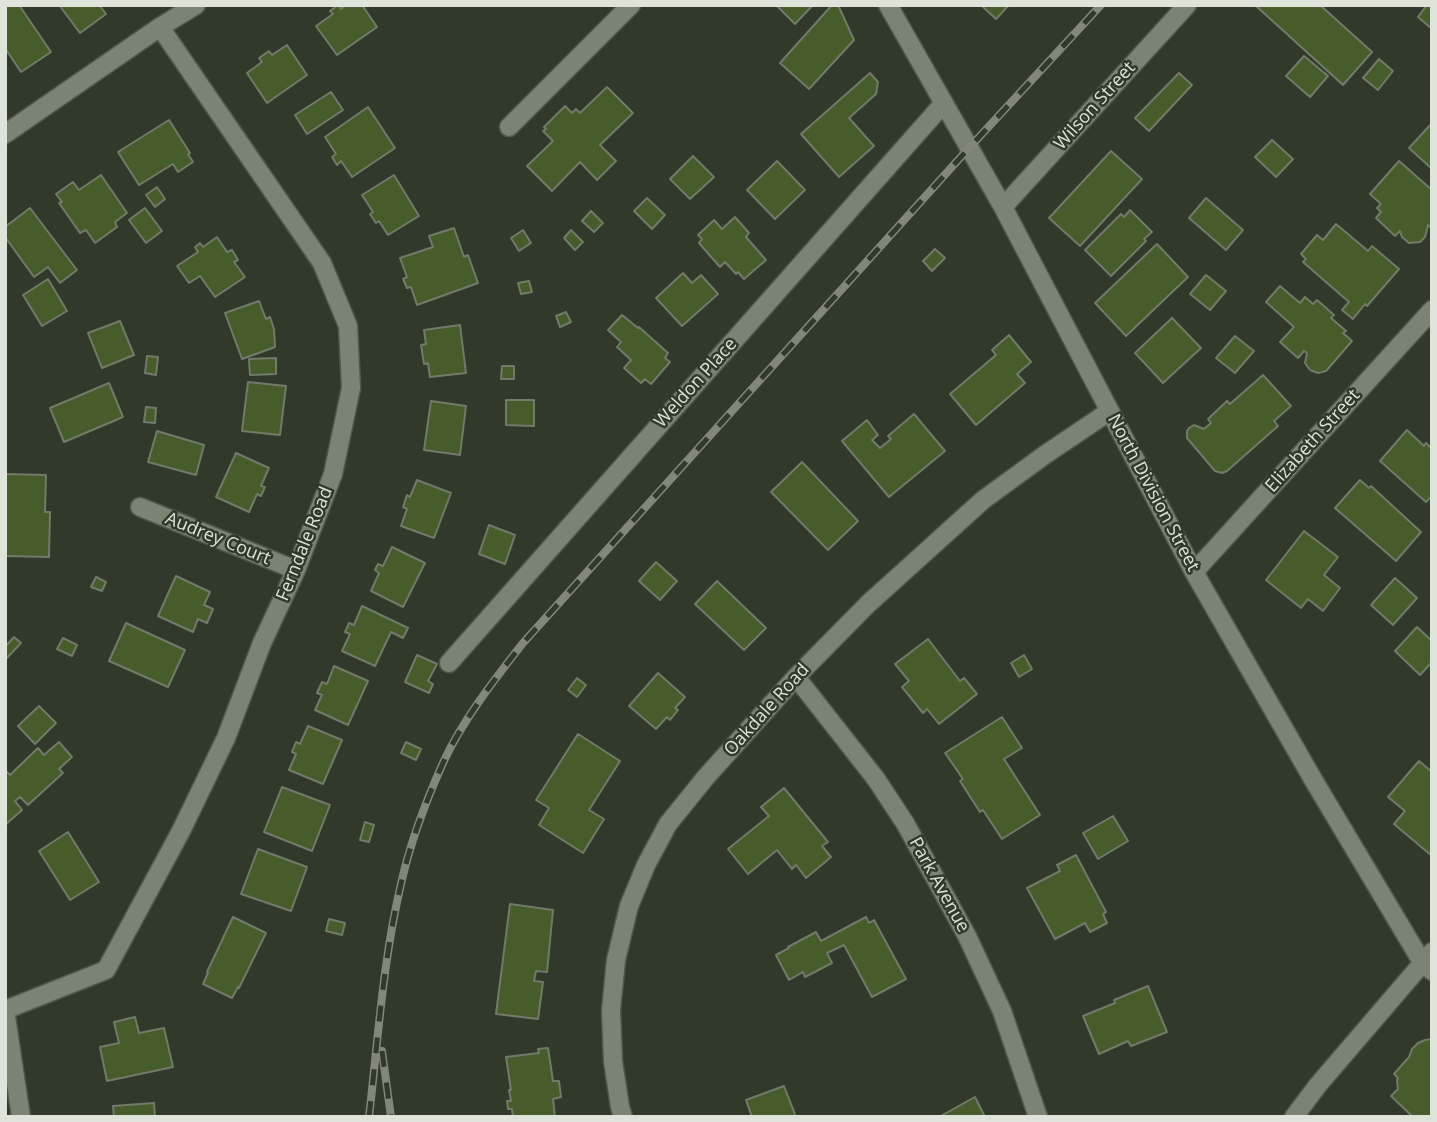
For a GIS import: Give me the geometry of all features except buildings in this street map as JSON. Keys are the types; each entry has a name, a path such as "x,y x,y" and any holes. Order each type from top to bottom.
{"street":[{"path":"5,134 159,27 196,5"},
{"path":"509,127 631,5"},
{"name":"North Division Street","path":"888,5 1003,207 1194,572 1314,781 1428,962"},
{"name":"Wilson Street","path":"1003,207 1187,5"},
{"name":"Ferndale Road","path":"5,1010 106,970 181,831 226,738 262,643 296,570 332,474 351,388 348,326 322,263 159,27"},
{"name":"Weldon Place","path":"449,663 944,103"},
{"name":"Elizabeth Street","path":"1194,572 1432,310"},
{"name":"Oakdale Road","path":"623,1117 612,1061 611,1010 616,960 629,906 646,865 668,824 706,777 796,677 868,604 983,500 1110,411"},
{"name":"Audrey Court","path":"140,507 296,570"},
{"name":"Park Avenue","path":"796,677 876,779 905,823 967,936 1002,1011 1038,1117"},
{"path":"1294,1117 1318,1085 1428,962"},
{"path":"5,1010 20,1117"}],"railway":[{"path":"369,1117 385,971 405,869 419,822 437,777 469,716 523,643 1101,5"},
{"path":"382,1051 391,1117"}]}
